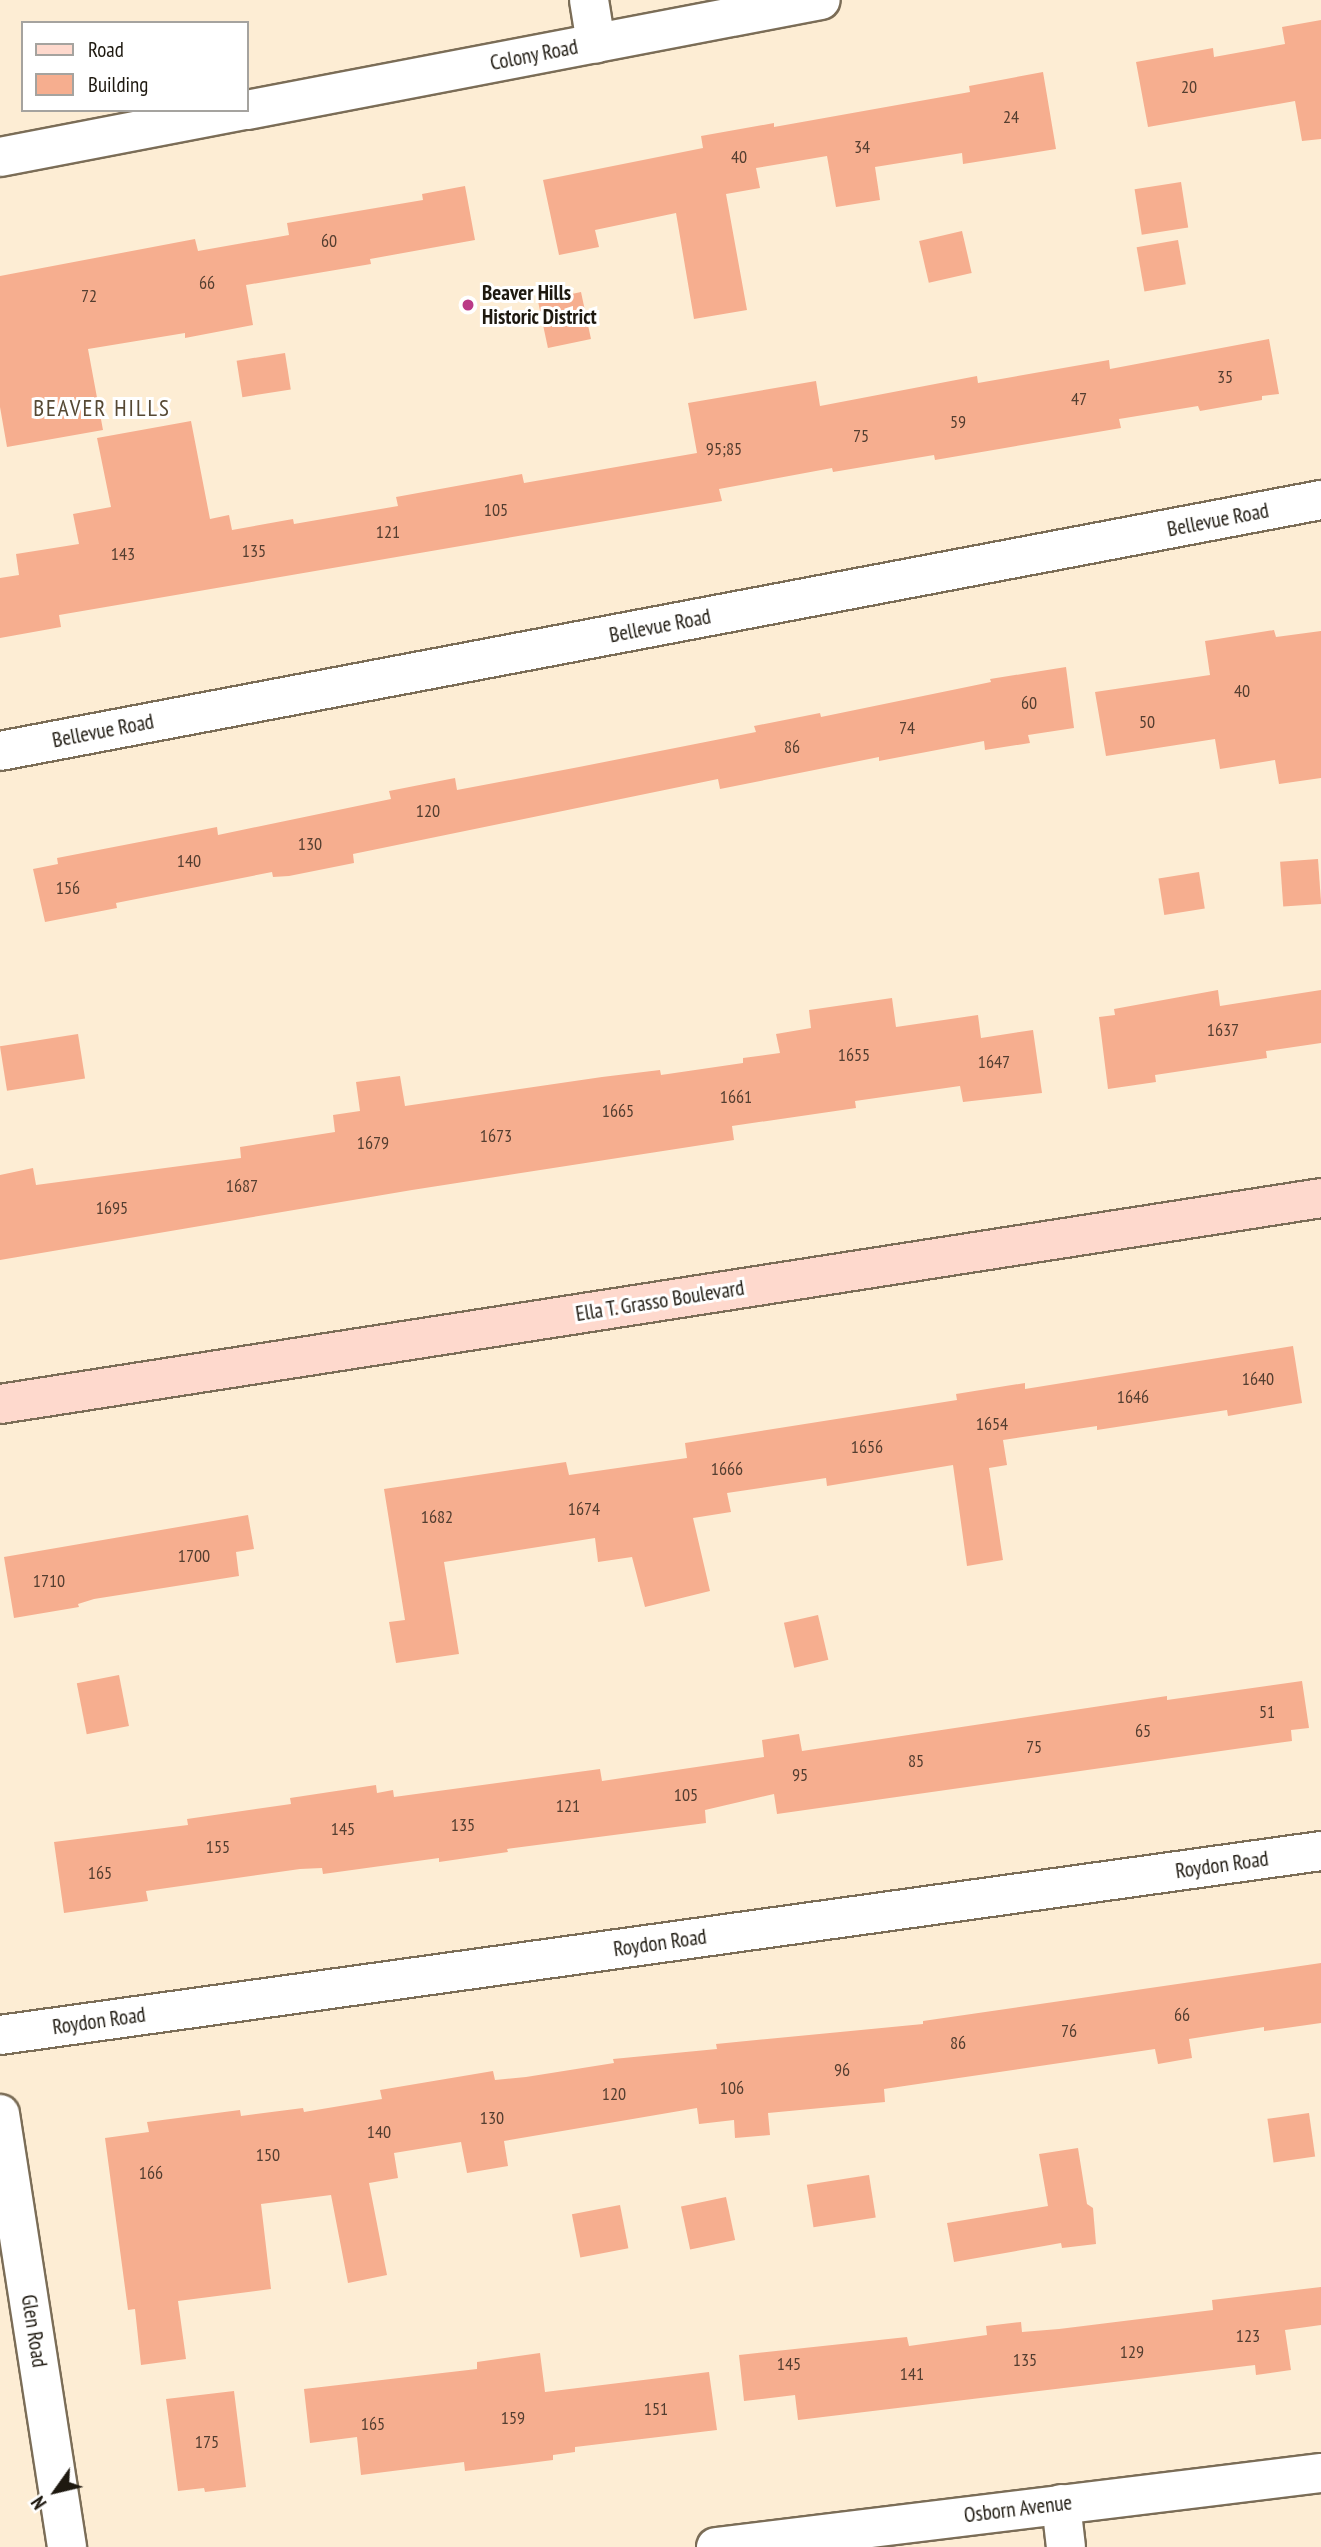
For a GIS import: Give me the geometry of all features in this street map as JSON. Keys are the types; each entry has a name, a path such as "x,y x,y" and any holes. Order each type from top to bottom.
{"main road":[{"name":"Ella T. Grasso Boulevard","path":"0,1404 1321,1198"}],"street":[{"path":"589,0 596,43"},
{"name":"Colony Road","path":"248,109 821,0"},
{"name":"Colony Road","path":"0,157 235,112"},
{"name":"Bellevue Road","path":"0,751 1321,500"},
{"name":"Roydon Road","path":"0,2035 1321,1851"},
{"name":"Glen Road","path":"0,2114 67,2547"},
{"name":"Osborn Avenue","path":"716,2547 1321,2473"},
{"path":"1061,2504 1066,2547"}],"building":[{"path":"1321,20 1321,139 1302,141 1295,101 1148,127 1136,62 1213,48 1214,57 1285,44 1282,27"},
{"path":"1043,72 1056,149 963,164 962,153 875,167 880,200 836,207 827,156 756,168 760,188 726,194 747,310 694,319 676,213 595,230 599,247 559,255 543,180 703,148 701,136 774,123 774,127 970,92 969,86"},
{"path":"1181,182 1188,227 1142,235 1135,189"},
{"path":"465,186 475,240 370,259 371,264 246,285 253,325 185,338 185,333 88,349 103,430 7,447 0,407 0,276 195,239 198,251 289,235 287,223 423,200 422,194"},
{"path":"962,231 972,273 929,283 919,241"},
{"path":"1178,240 1186,284 1144,292 1137,247"},
{"path":"581,292 591,339 548,348 538,301"},
{"path":"1269,339 1279,394 1262,396 1262,400 1200,411 1198,406 1119,419 1121,428 935,460 934,455 833,472 832,468 719,489 722,501 59,615 61,627 0,638 0,578 19,575 16,554 79,544 73,514 111,507 97,438 191,421 210,519 229,515 232,530 293,519 294,524 398,506 396,497 522,474 524,483 697,453 688,403 816,381 820,406 977,376 978,383 1109,360 1110,369"},
{"path":"285,353 291,390 242,397 237,361"},
{"path":"1274,630 1276,637 1321,631 1321,778 1279,784 1275,760 1220,769 1215,739 1106,756 1095,692 1210,675 1205,641"},
{"path":"1066,667 1074,728 1028,735 1030,743 985,750 984,741 879,761 879,757 720,789 718,779 353,854 354,863 289,876 273,877 272,872 116,903 117,908 45,922 33,869 58,864 57,858 217,827 218,835 391,799 389,791 455,778 457,790 756,732 754,726 820,713 821,717 991,682 990,679"},
{"path":"1318,859 1321,904 1283,907 1280,862"},
{"path":"1199,872 1205,909 1164,915 1159,878"},
{"path":"1218,990 1220,1006 1321,990 1321,1043 1266,1051 1267,1058 1155,1075 1156,1082 1108,1089 1099,1017 1115,1015 1114,1009"},
{"path":"892,998 896,1027 978,1015 981,1038 1033,1030 1042,1093 963,1102 960,1086 855,1101 856,1108 732,1126 734,1140 412,1190 0,1260 0,1175 33,1168 36,1185 241,1158 240,1147 335,1132 333,1115 360,1111 356,1082 400,1076 405,1106 602,1077 660,1070 661,1075 743,1063 743,1058 780,1053 776,1034 811,1028 809,1010"},
{"path":"78,1034 85,1078 7,1091 0,1046"},
{"path":"1293,1346 1302,1403 1228,1416 1227,1410 1097,1430 1097,1426 1003,1440 1007,1465 989,1468 1003,1560 967,1566 953,1465 827,1486 826,1478 727,1493 731,1512 693,1518 710,1591 645,1607 632,1557 598,1562 595,1538 444,1562 459,1654 396,1663 389,1622 405,1620 384,1489 566,1462 569,1475 687,1458 685,1443 957,1400 956,1394 1025,1383 1025,1389"},
{"path":"248,1515 254,1549 236,1552 239,1576 94,1599 78,1604 79,1607 14,1618 4,1557"},
{"path":"818,1615 828,1660 794,1668 784,1623"},
{"path":"119,1675 129,1726 87,1734 77,1683"},
{"path":"1302,1681 1309,1728 1291,1730 1292,1741 777,1814 774,1794 705,1810 706,1823 507,1849 508,1852 439,1862 439,1858 323,1874 322,1868 300,1869 146,1891 148,1901 64,1913 54,1842 188,1825 187,1819 291,1804 290,1798 376,1785 377,1793 393,1790 394,1797 600,1769 602,1781 764,1757 762,1740 799,1734 802,1751 1167,1696 1167,1700"},
{"path":"1321,1963 1321,2023 1264,2031 1264,2027 1189,2039 1192,2058 1158,2064 1155,2049 884,2089 885,2102 768,2113 770,2135 735,2138 734,2120 699,2124 697,2108 504,2141 508,2166 467,2173 461,2142 394,2153 398,2178 369,2183 387,2275 348,2283 331,2195 261,2204 271,2289 178,2301 186,2359 141,2365 135,2309 128,2310 105,2138 149,2132 147,2122 240,2110 241,2116 303,2108 304,2112 382,2099 380,2090 493,2071 495,2080 526,2077 614,2063 613,2059 717,2049 716,2044 923,2024 923,2021"},
{"path":"1309,2113 1315,2157 1274,2162 1267,2119"},
{"path":"1078,2148 1087,2204 1093,2208 1096,2244 1062,2248 1061,2243 954,2262 947,2223 1048,2206 1039,2154"},
{"path":"869,2175 876,2217 814,2227 807,2185"},
{"path":"726,2197 735,2240 690,2250 681,2207"},
{"path":"620,2205 628,2248 580,2258 572,2214"},
{"path":"1321,2287 1321,2325 1285,2330 1291,2370 1256,2375 1255,2365 798,2420 795,2395 744,2401 739,2355 907,2337 909,2346 987,2335 986,2326 1021,2322 1022,2332 1059,2329 1213,2310 1212,2300"},
{"path":"540,2353 545,2392 709,2372 717,2430 575,2447 575,2452 553,2455 553,2460 465,2471 464,2462 361,2475 357,2437 310,2443 304,2389 477,2369 477,2362"},
{"path":"234,2391 246,2487 205,2492 204,2488 178,2491 166,2399"}],"place":[{"name":"Beaver Hills Historic District","path":"468,305"}],"district":[{"name":"BEAVER HILLS","path":"102,408"}]}
